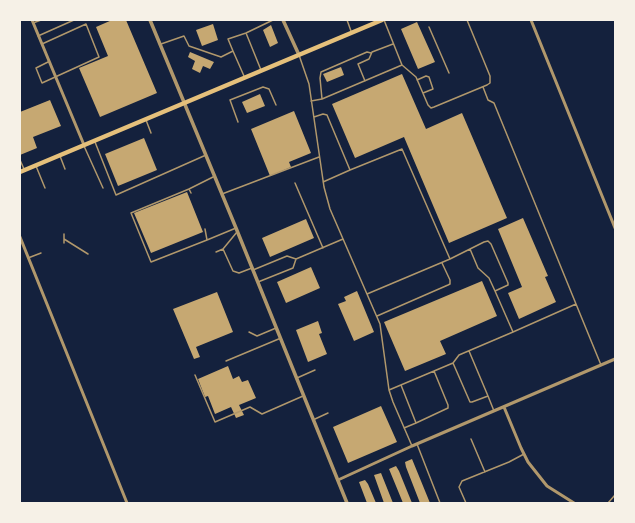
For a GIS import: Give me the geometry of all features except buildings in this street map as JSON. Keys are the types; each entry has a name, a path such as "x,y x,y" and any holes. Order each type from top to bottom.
{"highway":[{"path":"22,171 383,20"}],"street":[{"path":"150,20 215,176 347,503"},
{"path":"283,20 299,55"},
{"path":"531,20 615,228"},
{"path":"32,22 84,145"},
{"path":"20,237 127,503"},
{"path":"338,480 416,444 615,359"},
{"path":"504,407 524,454 547,486 567,501 574,503"}],"lane":[{"path":"32,22 41,20"},
{"path":"38,36 74,20"},
{"path":"245,78 228,39 246,33 273,20"},
{"path":"347,20 352,33"},
{"path":"383,20 402,65 415,76 428,105 431,108 490,83 490,76 467,20"},
{"path":"42,44 86,24 99,57 42,82 36,68 49,62"},
{"path":"429,27 449,73"},
{"path":"246,33 261,71"},
{"path":"160,44 184,36 188,46 221,57 233,50"},
{"path":"322,99 320,78 321,72 367,52 371,53 393,44"},
{"path":"365,81 358,64 369,59 371,53"},
{"path":"299,55 309,84 323,182 330,209 380,324 389,390 412,446"},
{"path":"311,101 322,99 402,65"},
{"path":"417,80 426,76 429,77 433,89 423,94"},
{"path":"238,122 230,100 263,87 269,89 276,106"},
{"path":"483,87 488,100 494,103 601,365"},
{"path":"314,117 323,114 327,115 350,170"},
{"path":"146,119 151,133"},
{"path":"95,140 116,195 206,155"},
{"path":"84,145 103,188"},
{"path":"323,182 402,149 450,259"},
{"path":"60,155 65,169"},
{"path":"222,194 319,157"},
{"path":"20,160 22,171"},
{"path":"36,165 45,188"},
{"path":"215,176 189,189 131,213 151,262 237,230"},
{"path":"295,183 323,248"},
{"path":"189,189 191,193"},
{"path":"205,229 207,240"},
{"path":"216,252 223,249 237,230"},
{"path":"64,234 64,243"},
{"path":"64,239 88,254"},
{"path":"223,249 233,271 239,273 288,256 296,259 344,239"},
{"path":"367,294 442,263 470,248 488,241 491,244 508,283 508,285 495,291"},
{"path":"470,248 478,268 489,278 513,332"},
{"path":"28,258 41,253"},
{"path":"258,282 293,268 296,259"},
{"path":"377,316 448,286 450,284 450,280 442,263"},
{"path":"389,390 453,362 459,355 576,304"},
{"path":"249,332 257,336 276,328"},
{"path":"226,361 281,338"},
{"path":"469,351 494,411"},
{"path":"453,362 470,402 488,396"},
{"path":"297,378 315,370"},
{"path":"404,428 448,408 434,370"},
{"path":"195,375 215,422 250,407 262,414 304,396"},
{"path":"401,385 416,423"},
{"path":"314,419 328,413"},
{"path":"471,439 485,472"},
{"path":"416,444 440,503"},
{"path":"466,503 459,487 462,481 509,462 524,454"},
{"path":"608,503 615,495"}]}
